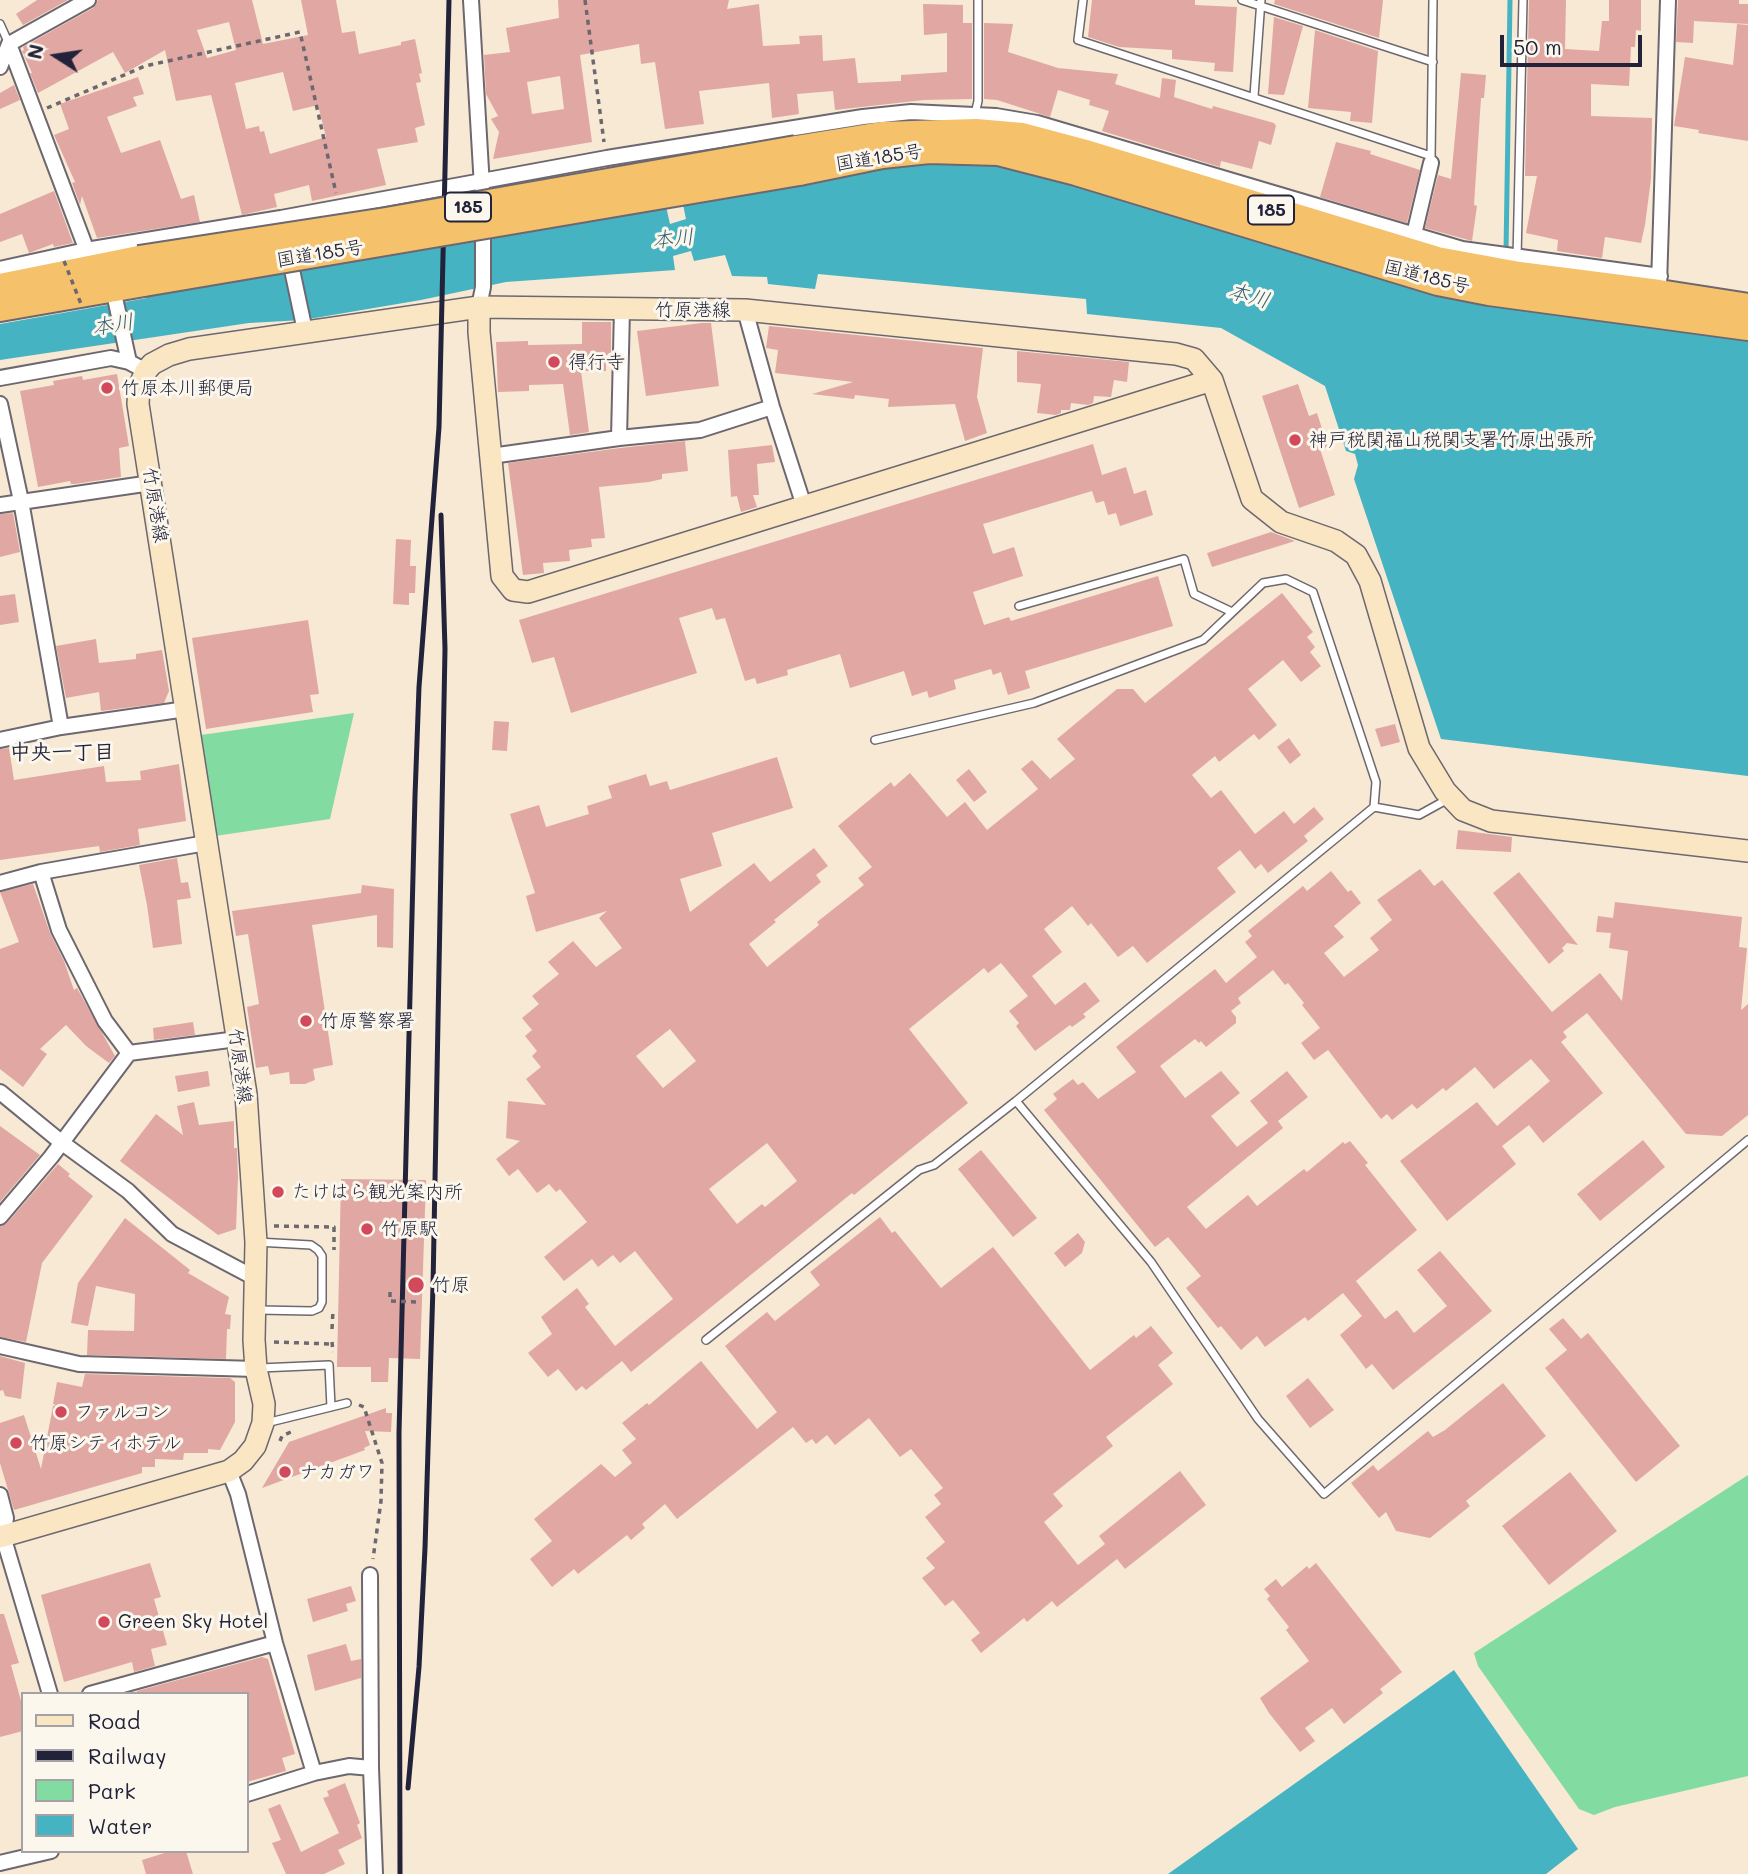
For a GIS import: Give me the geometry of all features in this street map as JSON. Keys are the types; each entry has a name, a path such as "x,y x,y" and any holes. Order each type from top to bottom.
{"highway":[{"name":"国道185号","path":"976,130 1021,157 1438,282 1489,292 1659,292 1748,327"},
{"name":"国道185号","path":"0,308 141,271 400,219 882,135 976,130 1022,136 1412,243 1437,260 1519,275 1659,292 1748,307"},
{"name":"国道185号","path":"0,287 90,259 141,271"}],"main road":[{"name":"竹原港線","path":"2,1537 229,1471 243,1461 255,1446 263,1423 264,1404 256,1368 256,1242 246,1094 138,404 138,366 152,364 189,349 304,326 481,297 622,309 745,310 1175,354 1194,359 1212,380"},
{"path":"481,297 479,332 502,576 513,590 528,592 1212,380 1252,499 1281,522 1336,541 1356,555 1370,581 1419,748 1445,791 1463,810 1491,821 1748,851"}],"street":[{"path":"0,67 9,44 88,0"},
{"path":"471,0 482,186 481,297"},
{"path":"1431,160 1412,243 1516,257 1659,292 1668,0"},
{"path":"9,44 90,259"},
{"path":"0,269 90,259 282,222 339,206 482,186 607,158 863,117 911,112 976,130"},
{"path":"282,222 304,326"},
{"path":"115,298 127,346 138,366"},
{"path":"619,438 622,309"},
{"path":"745,310 772,407 804,506"},
{"path":"0,378 111,358 138,366"},
{"path":"0,404 21,501 61,727"},
{"path":"491,456 700,430 772,407"},
{"path":"0,505 152,483"},
{"path":"0,740 61,727 186,709"},
{"path":"0,883 41,872 206,843"},
{"path":"41,872 59,930 105,1021 129,1053"},
{"path":"0,1217 129,1053 237,1040"},
{"path":"0,1092 61,1142 128,1191 172,1234 254,1278"},
{"path":"0,1346 79,1364 256,1368"},
{"path":"229,1471 238,1494 275,1643 313,1773"},
{"path":"0,1495 6,1518 2,1537 49,1692"},
{"path":"370,1575 371,1768 375,1874"},
{"path":"97,1692 275,1643"},
{"path":"248,1794 313,1773 349,1766 371,1768"},
{"path":"0,1863 42,1853"}],"lane":[{"path":"976,130 978,0"},
{"path":"1083,0 1078,40 1254,96 1431,160 1433,0"},
{"path":"1242,0 1261,3 1433,62"},
{"path":"1516,257 1523,0"},
{"path":"1254,96 1261,3"},
{"path":"0,24 9,44"},
{"path":"1018,606 1184,559 1194,594 1232,612"},
{"path":"706,1340 919,1170 934,1165 1016,1101 1374,807 1376,782 1313,592 1286,579 1262,583 1203,640 1034,703 875,740"},
{"path":"1374,807 1419,816 1451,797"},
{"path":"1016,1101 1151,1262 1258,1419 1324,1494 1748,1140"},
{"path":"255,1310 312,1311 319,1308 322,1301 322,1256 318,1250 311,1245 256,1242"},
{"path":"256,1368 330,1365 331,1407"},
{"path":"263,1423 347,1403"}],"path":[{"path":"585,0 607,158"},
{"path":"36,113 145,66 300,32 339,206"},
{"path":"64,261 81,304"},
{"path":"390,1292 390,1301 416,1302"},
{"path":"272,1342 332,1344"},
{"path":"347,1403 364,1406 382,1463 381,1501 370,1575"}],"green space":[{"path":"354,713 330,819 215,836 201,735"},
{"path":"1748,1475 1748,1776 1615,1807 1594,1815 1579,1809 1478,1666 1474,1653"}],"water":[{"name":"本川","path":"933,120 991,122 1448,252 1748,294 1748,776 1441,739 1354,479 1358,465 1355,454 1346,451 1325,386 1221,328 1087,314 1086,299 818,274 815,289 768,284 767,277 732,276 725,255 694,261 691,251 673,256 675,270 506,282 303,320 249,323 0,360 0,324 147,298 137,248 304,223 482,191 495,186 656,162 670,224 686,219 673,156"},
{"path":"1454,1670 1578,1849 1546,1874 1168,1874"}],"building":[{"path":"37,0 68,0 23,25 16,14"},
{"path":"98,0 252,0 263,44 308,35 301,0 336,0 342,33 355,31 359,54 401,45 401,42 415,39 422,73 419,74 421,82 416,83 425,125 415,128 418,142 377,149 386,185 312,201 309,185 274,194 277,207 242,215 211,95 176,101 165,50 125,73 113,52 38,93 22,51 23,47 93,8","holes":["229,22 236,50 207,58 197,30","283,72 293,111 318,105 326,137 270,154 264,131 260,132 259,126 246,129 235,83"]},
{"path":"558,0 729,0 727,9 759,4 763,46 800,44 799,36 822,35 823,61 855,58 858,83 901,81 901,75 947,72 947,33 924,35 923,4 963,5 963,23 972,23 972,99 924,100 835,110 833,91 797,94 799,114 772,118 769,83 699,91 704,124 665,129 655,62 641,64 639,44 580,55 592,142 493,159 499,132 491,119 498,116 486,94 484,55 510,52 506,28 559,18","holes":["560,76 564,109 532,114 527,82"]},
{"path":"1092,0 1195,0 1195,5 1237,7 1233,72 1214,71 1215,63 1172,59 1172,50 1119,47 1088,37"},
{"path":"1275,0 1383,0 1379,38 1274,4"},
{"path":"1529,0 1566,0 1565,49 1599,51 1602,21 1609,21 1609,0 1641,0 1641,31 1636,30 1635,47 1631,47 1629,86 1591,84 1591,116 1652,118 1651,179 1645,225 1641,243 1605,237 1602,258 1557,251 1558,240 1526,233 1537,176 1525,176"},
{"path":"1678,0 1739,0 1739,4 1748,4 1748,24 1694,21 1693,43 1676,42"},
{"path":"1274,17 1303,26 1284,95 1268,94"},
{"path":"984,23 1013,24 1008,52 1058,68 1118,74 1115,84 1160,98 1162,78 1176,80 1174,97 1274,123 1276,126 1271,145 1259,141 1252,169 1221,161 1220,167 1102,131 1109,111 1089,105 1090,100 1058,90 1050,117 997,100 984,99"},
{"path":"1737,24 1748,25 1748,141 1674,126 1685,57 1733,65"},
{"path":"1315,30 1378,51 1372,123 1350,121 1351,112 1308,108"},
{"path":"1461,73 1486,75 1484,98 1481,98 1474,205 1477,206 1472,241 1425,228 1438,175 1451,179"},
{"path":"138,77 144,94 133,97 137,106 107,117 121,153 160,140 181,199 194,195 200,222 97,238 82,196 80,205 72,183 75,182 54,135 69,129 60,104"},
{"path":"14,85 20,100 0,109 0,93"},
{"path":"1336,142 1371,151 1370,154 1420,170 1407,223 1320,197"},
{"path":"54,191 73,243 54,247 53,244 29,253 22,234 0,242 0,214"},
{"path":"582,322 611,322 611,355 606,355 606,371 581,371 589,432 570,435 563,384 529,385 529,391 498,392 496,342 528,341 528,345 582,344"},
{"path":"711,323 719,386 646,396 637,331"},
{"path":"769,326 983,348 977,397 987,433 965,441 955,404 888,407 889,399 855,395 854,399 812,394 853,382 775,373 778,350 766,348"},
{"path":"1017,351 1129,362 1127,382 1114,380 1111,397 1094,396 1093,403 1088,405 1071,403 1070,410 1061,410 1061,413 1056,415 1037,413 1041,384 1017,382"},
{"path":"117,374 129,446 119,448 121,477 75,484 70,481 38,487 20,391 54,385 53,381 82,376 83,380"},
{"path":"1298,384 1309,416 1317,413 1328,447 1320,449 1335,495 1299,508 1262,396"},
{"path":"685,441 688,471 662,474 662,479 649,482 599,487 605,538 591,539 592,547 569,550 570,561 543,563 544,573 523,575 508,463"},
{"path":"1093,444 1102,475 1126,467 1134,494 1146,490 1153,515 1120,526 1116,513 1108,515 1104,501 1096,503 1092,491 983,524 993,554 1014,547 1023,576 973,592 984,625 1009,617 1011,621 1158,576 1173,626 1025,671 1030,688 1008,695 1001,672 993,675 991,669 954,680 956,689 929,698 927,691 912,696 904,671 850,688 840,654 787,670 788,675 757,684 755,678 745,681 725,618 716,620 712,608 679,618 697,673 571,713 554,657 532,663 519,620"},
{"path":"772,445 775,462 757,464 759,495 753,495 757,507 741,512 737,496 731,497 728,450"},
{"path":"13,513 20,552 0,557 0,514"},
{"path":"1271,532 1295,541 1212,567 1207,553"},
{"path":"396,539 411,540 410,566 416,566 415,593 409,593 409,605 393,604"},
{"path":"1282,593 1313,632 1307,637 1315,647 1310,652 1321,666 1301,682 1283,660 1248,689 1277,725 1259,740 1254,734 1219,762 1215,756 1192,775 1211,798 1221,790 1255,834 1284,811 1294,824 1314,807 1324,819 1304,836 1308,841 1268,873 1261,864 1255,869 1240,850 1217,868 1236,892 1147,963 1133,946 1118,957 1091,923 1088,926 1072,906 1044,929 1062,952 1032,976 1055,1005 1085,982 1100,1001 1083,1014 1086,1017 1072,1027 1070,1025 1035,1051 1016,1026 1019,1023 1009,1011 1028,996 1001,963 988,973 984,968 909,1029 968,1103 631,1372 622,1361 586,1390 582,1386 576,1391 558,1369 548,1377 528,1353 552,1334 541,1317 577,1288 589,1304 585,1307 615,1346 673,1299 635,1251 620,1263 613,1255 598,1267 592,1259 564,1281 544,1257 587,1222 560,1189 556,1192 549,1184 537,1193 518,1169 509,1176 496,1159 520,1141 506,1138 508,1101 546,1105 526,1079 541,1067 532,1056 537,1051 525,1036 532,1030 522,1018 539,1004 532,996 559,974 548,962 573,941 596,967 622,948 599,918 607,911 536,932 526,896 535,893 510,814 539,805 546,827 589,814 587,806 612,798 608,786 646,774 650,786 667,781 670,790 777,757 793,808 712,833 722,866 680,879 690,912 754,863 770,882 814,848 828,866 816,875 821,882 749,944 767,967 864,885 858,878 872,867 838,826 891,782 894,787 910,773 947,817 965,802 987,830 1038,789 1021,769 1032,760 1050,779 1075,759 1057,739 1117,689 1133,689 1145,703","holes":["670,1029 696,1061 663,1088 636,1056","767,1143 797,1181 765,1207 762,1204 737,1224 709,1189"]},
{"path":"15,594 19,622 0,625 0,596"},
{"path":"308,620 319,694 310,695 313,712 206,729 192,638"},
{"path":"96,639 99,663 136,659 136,654 162,650 169,691 164,703 101,711 99,692 66,698 56,646"},
{"path":"494,721 509,722 507,751 492,750"},
{"path":"1395,724 1400,742 1381,747 1375,729"},
{"path":"1289,738 1301,755 1290,764 1277,747"},
{"path":"9,748 14,780 104,766 106,782 141,780 140,771 179,764 186,821 138,829 140,845 100,852 99,846 0,860 0,749"},
{"path":"969,769 987,792 974,802 956,780"},
{"path":"1458,830 1512,837 1511,852 1456,849"},
{"path":"177,858 181,883 188,882 191,898 177,900 182,944 153,948 139,865"},
{"path":"1420,869 1434,886 1442,880 1552,1012 1600,973 1622,1001 1628,951 1609,948 1611,933 1596,932 1598,916 1613,918 1615,902 1742,917 1739,947 1747,948 1741,1010 1748,1004 1748,1115 1722,1136 1686,1134 1587,1013 1563,1032 1567,1037 1561,1042 1603,1093 1543,1143 1529,1125 1502,1146 1516,1164 1447,1221 1400,1161 1477,1102 1497,1126 1550,1081 1531,1059 1494,1089 1475,1067 1446,1091 1443,1088 1417,1109 1412,1104 1392,1120 1387,1114 1381,1119 1328,1050 1314,1060 1301,1043 1320,1028 1288,983 1285,985 1273,970 1238,998 1241,1003 1231,1011 1236,1017 1236,1023 1206,1047 1195,1039 1160,1066 1185,1098 1221,1071 1240,1093 1211,1116 1237,1147 1268,1123 1250,1101 1287,1071 1308,1097 1278,1121 1283,1128 1187,1207 1206,1229 1248,1195 1257,1206 1304,1169 1307,1172 1343,1142 1345,1144 1350,1141 1368,1163 1365,1165 1417,1230 1356,1281 1385,1319 1397,1310 1414,1333 1447,1306 1417,1270 1440,1251 1492,1311 1393,1390 1372,1364 1366,1369 1340,1335 1362,1316 1343,1293 1308,1321 1305,1317 1265,1347 1257,1336 1241,1350 1221,1326 1218,1328 1186,1288 1201,1276 1168,1237 1155,1247 1044,1110 1057,1099 1053,1094 1073,1079 1078,1085 1083,1082 1098,1099 1136,1072 1116,1047 1215,969 1226,983 1257,957 1245,942 1252,936 1248,931 1303,886 1307,891 1331,871 1361,903 1334,926 1344,937 1324,953 1344,977 1379,950 1370,938 1392,920 1377,900"},
{"path":"1519,872 1578,945 1567,943 1562,948 1564,951 1549,964 1493,893"},
{"path":"33,884 74,990 77,988 115,1056 109,1063 86,1046 66,1025 40,1049 47,1054 23,1087 0,1069 0,949 19,942 0,892"},
{"path":"362,885 394,889 393,948 377,947 377,915 312,925 333,1065 313,1069 315,1080 305,1084 290,1084 289,1072 270,1075 268,1066 256,1068 247,1007 259,1004 248,934 236,936 232,911 361,893"},
{"path":"193,1022 195,1035 154,1040 153,1028"},
{"path":"208,1071 210,1086 178,1092 175,1076"},
{"path":"194,1102 199,1125 234,1121 238,1177 236,1229 218,1235 120,1161 156,1114 183,1135 177,1106"},
{"path":"0,1126 40,1155 0,1202"},
{"path":"1643,1140 1665,1167 1600,1221 1577,1194"},
{"path":"981,1150 1037,1218 1013,1237 958,1169"},
{"path":"58,1164 70,1174 68,1176 93,1196 42,1263 26,1342 0,1337 0,1226 7,1223"},
{"path":"341,1179 426,1180 420,1359 389,1358 388,1382 371,1382 371,1367 337,1367"},
{"path":"880,1217 892,1233 895,1231 941,1288 993,1247 1090,1370 1134,1335 1136,1338 1151,1326 1173,1353 1158,1365 1173,1384 1106,1437 1113,1446 1053,1494 1063,1506 1044,1522 1078,1565 1105,1544 1099,1536 1180,1471 1206,1505 1125,1569 1117,1559 1057,1607 1052,1601 1027,1622 1024,1618 981,1653 971,1640 980,1633 953,1600 945,1606 922,1578 935,1568 926,1558 945,1542 925,1517 941,1504 934,1495 943,1488 911,1449 900,1457 869,1418 835,1445 827,1435 816,1444 812,1439 806,1443 793,1427 677,1519 665,1504 642,1524 645,1528 631,1540 627,1535 578,1574 574,1569 552,1587 530,1559 552,1541 534,1519 601,1464 615,1477 632,1463 622,1450 636,1439 622,1423 647,1403 649,1405 701,1361 757,1429 777,1412 725,1346 767,1312 775,1321 820,1285 810,1272"},
{"path":"125,1218 190,1270 188,1273 229,1297 225,1314 231,1315 230,1329 227,1329 226,1359 87,1355 88,1330 134,1331 135,1294 96,1286 88,1326 71,1323 78,1283"},
{"path":"1078,1233 1085,1242 1082,1253 1065,1267 1054,1253"},
{"path":"1563,1318 1581,1339 1588,1333 1680,1446 1636,1482 1545,1368 1567,1350 1549,1329"},
{"path":"0,1356 25,1363 21,1399 5,1396 3,1390 0,1391"},
{"path":"85,1374 230,1378 235,1382 235,1422 220,1450 184,1453 183,1460 155,1459 155,1467 142,1467 142,1473 14,1510 0,1463 0,1423 24,1415 41,1469 53,1406 56,1405 53,1404 57,1382 82,1387"},
{"path":"1308,1378 1334,1410 1310,1428 1286,1396"},
{"path":"1503,1383 1546,1436 1466,1501 1470,1506 1430,1538 1396,1531 1386,1512 1379,1518 1351,1483 1373,1465 1378,1471 1428,1431 1433,1437 1445,1430"},
{"path":"386,1408 386,1413 392,1413 391,1432 365,1431 370,1445 364,1448 365,1450 262,1488 289,1442"},
{"path":"1570,1472 1617,1531 1549,1585 1502,1526"},
{"name":"Green Sky Hotel","path":"150,1563 161,1597 154,1599 167,1645 151,1649 155,1666 134,1672 132,1662 64,1682 41,1595"},
{"path":"1316,1563 1402,1672 1380,1689 1383,1693 1344,1724 1332,1708 1305,1728 1315,1741 1300,1752 1260,1698 1309,1661 1286,1630 1289,1627 1267,1599 1270,1596 1264,1589 1276,1579 1282,1587 1307,1566 1309,1569"},
{"path":"351,1586 356,1601 346,1604 348,1611 313,1622 307,1599"},
{"path":"0,1614 4,1614 19,1663 11,1665 21,1701 21,1732 0,1737"},
{"path":"346,1644 351,1661 361,1659 361,1678 315,1691 307,1655"},
{"path":"262,1657 268,1659 295,1754 282,1758 286,1771 248,1782 248,1692 137,1691"},
{"path":"345,1783 360,1823 357,1825 362,1838 338,1850 345,1864 324,1874 286,1874 272,1843 281,1840 268,1809 280,1804 301,1852 339,1833 323,1798 329,1796 327,1791"},
{"path":"165,1853 187,1853 193,1874 146,1874 142,1860"}],"waterway":[{"path":"1506,252 1510,0"}],"railway":[{"path":"400,1874 399,1433 415,796 419,687 439,427 449,0"},
{"path":"408,1788 419,1667 425,1548 433,1286 445,649 441,515"}],"place":[{"name":"得行寺","path":"554,362"},
{"name":"竹原本川郵便局","path":"107,388"},
{"name":"神戸税関福山税関支署竹原出張所","path":"1295,440"},
{"name":"竹原警察署","path":"306,1021"},
{"name":"たけはら観光案内所","path":"278,1192"},
{"name":"竹原駅","path":"367,1229"},
{"name":"竹原","path":"416,1285"},
{"name":"ファルコン","path":"61,1412"},
{"name":"竹原シティホテル","path":"16,1443"},
{"name":"ナカガワ","path":"285,1472"},
{"name":"Green Sky Hotel","path":"104,1622"}],"district":[{"name":"中央一丁目","path":"62,753"}]}
